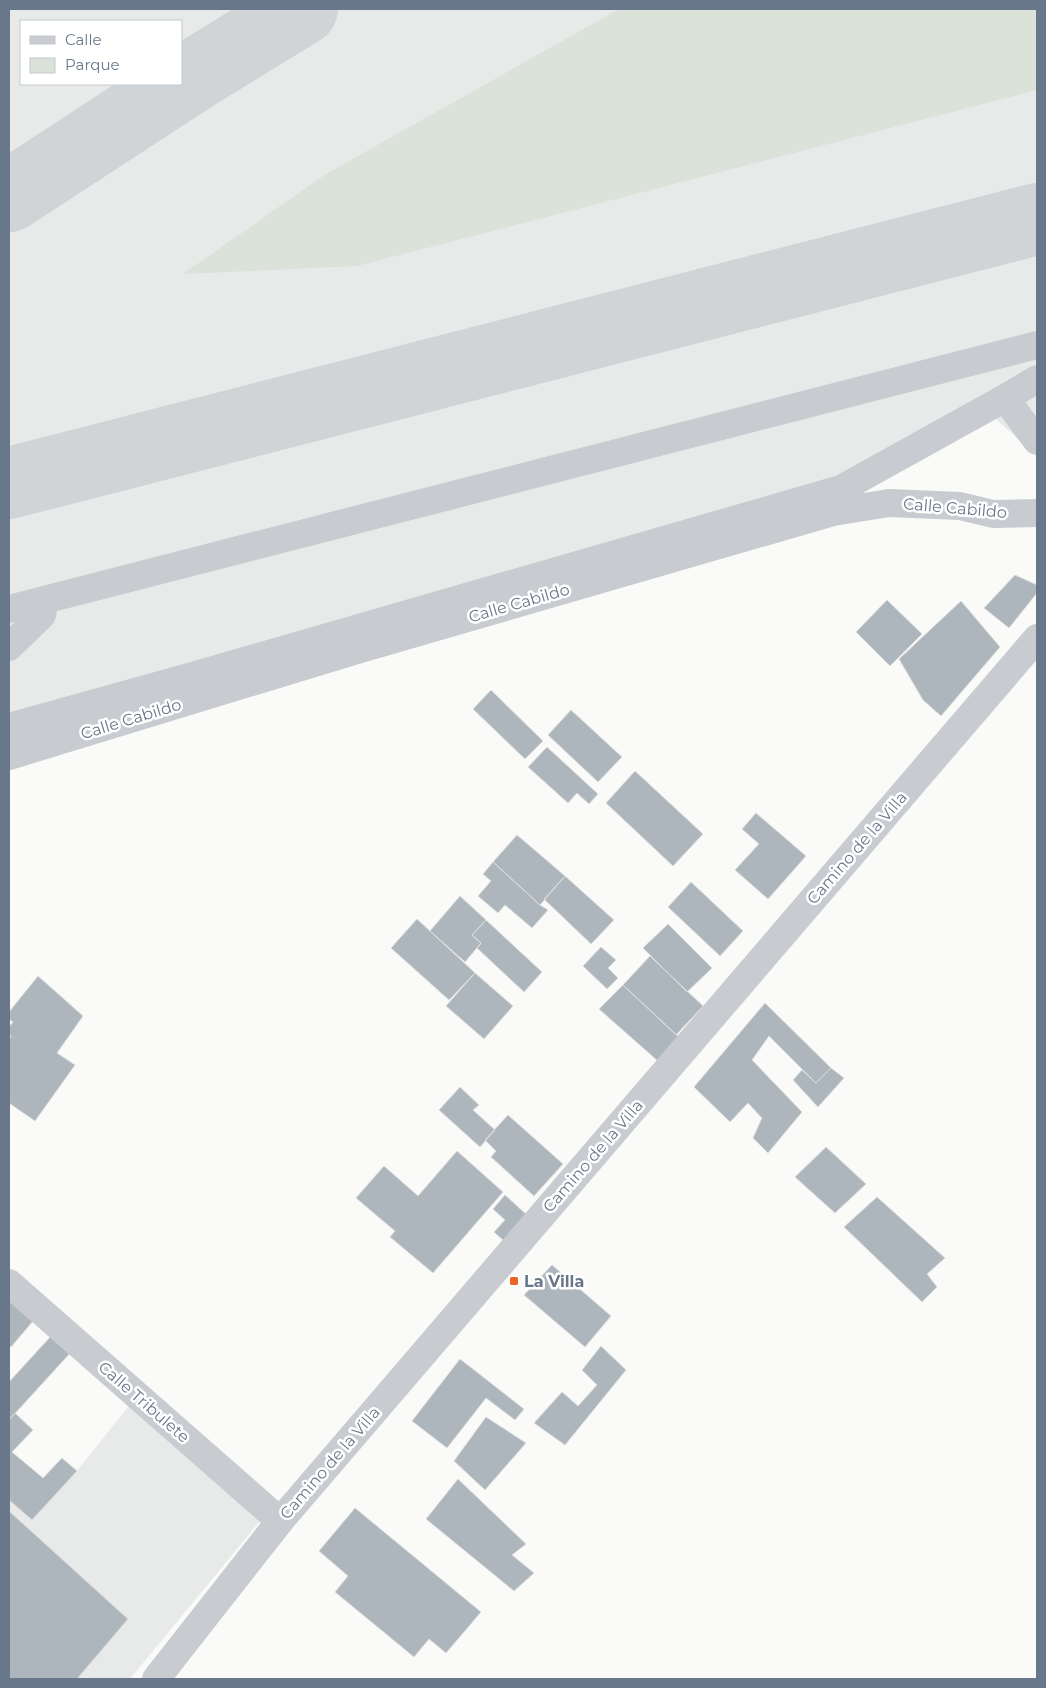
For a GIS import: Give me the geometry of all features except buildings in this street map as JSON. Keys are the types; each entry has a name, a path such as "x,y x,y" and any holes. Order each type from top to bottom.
{"street":[{"path":"9,609 1037,345"},
{"path":"9,727 841,489 1037,379"},
{"path":"1005,398 1037,441"},
{"name":"Calle Cabildo","path":"9,756 360,649 833,512 889,503 960,506 993,514 1037,513"},
{"path":"9,647 42,615 45,600"},
{"name":"Camino de la Villa","path":"156,1679 280,1521 1037,638"},
{"name":"Calle Tribulete","path":"9,1283 280,1521"}],"shaded area":[{"path":"9,9 1037,9 1037,456 991,415 843,497 9,736"},
{"path":"131,1403 264,1516 130,1679 9,1679 9,1500 32,1520 77,1471"}],"green space":[{"path":"619,9 1037,9 1037,90 357,266 183,274 326,174"}],"taxiway":[{"path":"182,83 302,9"},
{"path":"9,196 179,85"},
{"path":"9,483 1037,219"}],"place":[{"name":"La Villa","path":"514,1281"}]}
